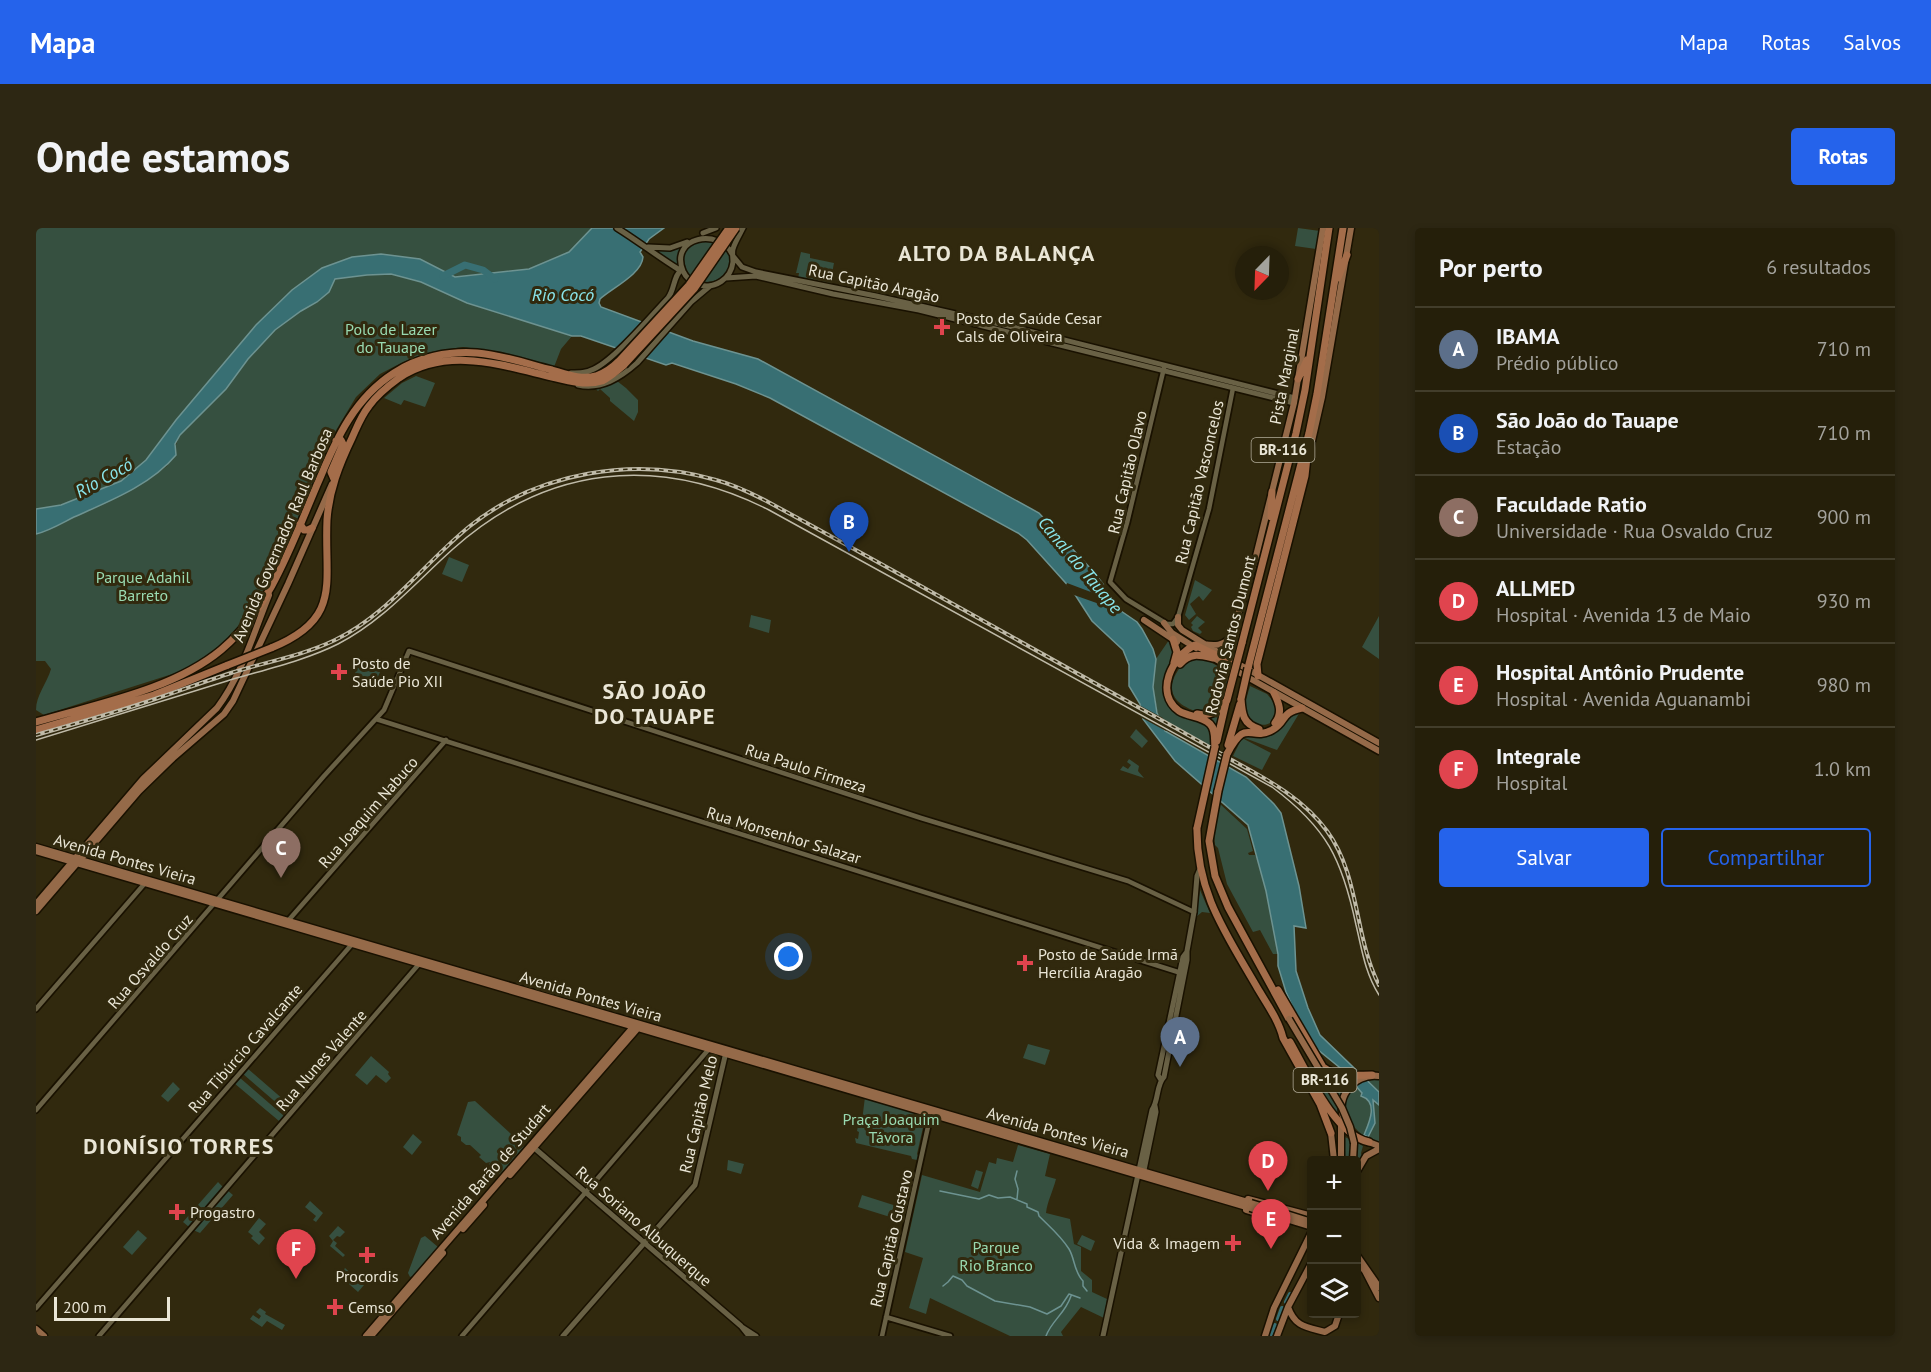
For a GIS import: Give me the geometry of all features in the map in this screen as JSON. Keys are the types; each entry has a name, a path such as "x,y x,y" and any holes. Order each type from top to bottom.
{"highway":[{"name":"Avenida Governador Raul Barbosa","path":"276,578 336,441 356,409 375,387 396,372 425,358 452,353 478,353 579,383 592,383 611,376 619,360 689,285 729,228"},
{"name":"Avenida Governador Raul Barbosa","path":"619,360 694,289 736,228"},
{"name":"Rodovia Santos Dumont","path":"1281,1032 1212,909 1200,869 1197,828 1215,747 1296,433 1329,228"},
{"name":"Rodovia Santos Dumont","path":"1289,1019 1218,886 1211,862 1210,831 1268,587 1309,433 1343,228"},
{"path":"1333,292 1347,255"},
{"path":"1298,379 1310,352"},
{"name":"Avenida Governador Raul Barbosa","path":"334,479 368,406 385,389 412,371 435,363 461,359 555,375"},
{"path":"1258,676 1257,664 1308,460 1309,433"},
{"path":"36,730 154,695 271,648 295,636 310,624 325,599 328,571 327,520 334,479 331,472 343,444 341,441 336,441"},
{"path":"1271,530 1272,492"},
{"path":"300,524 304,530 312,528"},
{"path":"36,722 155,687 194,669 222,650 244,627 276,578"},
{"path":"1173,636 1177,652 1167,681 1169,698 1174,706 1181,712 1202,717 1215,713 1227,700"},
{"path":"1174,664 1192,645 1198,645 1224,659 1231,660"},
{"path":"1213,658 1196,654 1187,657 1179,665 1170,682 1171,693 1177,705 1202,717 1210,724 1213,729 1215,747"},
{"path":"1227,754 1237,737 1246,732 1266,728 1277,721 1280,707 1274,693"},
{"path":"1241,699 1244,718 1262,733 1279,725 1288,712 1302,708"},
{"path":"1265,974 1274,982 1323,1067 1340,1075 1377,1074"},
{"path":"1281,1032 1287,1036 1332,1113 1353,1136 1369,1142"},
{"path":"1281,1032 1282,1038 1320,1104 1331,1133"}],"main road":[{"path":"617,228 648,247 654,255 678,269 682,268"},
{"path":"648,247 670,248 716,228"},
{"path":"726,278 731,271 735,244 743,228"},
{"name":"Pista Marginal","path":"1203,644 1220,645 1231,637 1256,556 1294,401 1323,228"},
{"name":"BR-116","path":"1308,460 1322,397 1351,228"},
{"path":"699,235 717,236 727,243 733,255"},
{"path":"688,241 681,256 682,268 690,280 703,286 710,286"},
{"name":"Rua Capitão Aragão","path":"733,255 742,267 756,272 1009,326 1294,401"},
{"path":"666,262 672,273 674,284"},
{"name":"Avenida Governador Raul Barbosa","path":"555,375 581,374 619,360 648,318 668,298 677,273 682,268"},
{"name":"Rua Capitão Aragão","path":"726,278 756,276 833,294 920,308"},
{"name":"Avenida Governador Raul Barbosa","path":"555,375 578,386 590,387 613,381 637,363 691,302 710,286 726,278"},
{"name":"Rua Capitão Aragão","path":"1164,368 1233,388 1294,401"},
{"name":"Avenida Governador Raul Barbosa","path":"142,785 224,714 233,701 334,479"},
{"name":"Avenida Governador Raul Barbosa","path":"142,785 158,763 217,708 227,695 276,578"},
{"path":"1178,617 1178,625 1192,645"},
{"path":"1164,622 1173,636 1378,748"},
{"path":"1173,636 1192,645 1203,644 1378,748"},
{"path":"36,911 142,785"},
{"name":"Avenida Pontes Vieira","path":"36,849 290,921 419,964 1227,1199"},
{"path":"36,904 77,861"},
{"path":"1103,1336 1156,1112 1155,1106 1161,1080 1158,1076 1182,973 1183,957 1187,951 1197,876 1200,869"},
{"name":"Avenida Pontes Vieira","path":"217,902 282,924 353,942 709,1049 726,1052"},
{"name":"BR-116","path":"1289,1019 1348,1121 1354,1143 1353,1156"},
{"name":"Avenida Barão de Studart","path":"371,1336 635,1026"},
{"name":"Rua Capitão Melo","path":"643,1243 695,1185 726,1052"},
{"path":"1341,1156 1341,1103 1346,1090 1353,1084 1377,1074"},
{"path":"1341,1114 1354,1132 1379,1148"},
{"path":"1331,1133 1333,1156"},
{"name":"Avenida Barão de Studart","path":"366,1336 532,1146"},
{"name":"Rua Soriano Albuquerque","path":"532,1146 741,1326 749,1336"},
{"path":"1361,1164 1370,1152 1379,1148"},
{"path":"1227,1199 1238,1197 1307,1215"},
{"path":"1227,1199 1307,1221"},
{"path":"1227,1199 1251,1212 1307,1229"},
{"path":"1251,1206 1307,1226"},
{"path":"1297,1225 1303,1225 1306,1222 1300,1214"},
{"path":"1265,1336 1274,1308 1307,1239"},
{"path":"563,1336 643,1243"},
{"path":"1361,1259 1377,1283 1379,1299"},
{"path":"1277,1336 1288,1307 1310,1264"},
{"path":"1360,1264 1377,1283"},
{"path":"1361,1273 1379,1299"},
{"path":"1288,1307 1296,1323 1325,1332 1335,1326 1338,1318"},
{"name":"Rua Soriano Albuquerque","path":"741,1326 756,1336"},
{"path":"36,1329 44,1336"}],"street":[{"name":"Rua Capitão Olavo","path":"1164,368 1123,542 1110,582 1126,598 1164,622"},
{"name":"Rua Capitão Vasconcelos","path":"1178,617 1209,508 1233,388"},
{"path":"1164,622 1171,625 1178,617"},
{"name":"Rua Osvaldo Cruz","path":"36,1110 324,776 376,719 387,704 409,651"},
{"name":"Rua Paulo Firmeza","path":"409,651 921,818 1128,881 1194,912"},
{"name":"Rua Monsenhor Salazar","path":"376,719 1182,973"},
{"name":"Rua Joaquim Nabuco","path":"282,924 290,921 446,741"},
{"path":"36,1009 147,882"},
{"name":"Rua Tibúrcio Cavalcante","path":"36,1308 353,942"},
{"name":"Rua Nunes Valente","path":"99,1336 419,964"},
{"path":"462,1336 709,1049"},
{"name":"Rua Capitão Gustavo","path":"882,1336 931,1112"},
{"path":"886,1317 950,1336"}],"green space":[{"path":"36,228 592,228 569,252 529,269 455,277 420,259 322,268 292,290 256,325 176,420 146,460 121,481 61,505 36,509"},
{"path":"1298,228 1320,231 1316,249 1295,246"},
{"path":"707,236 723,243 730,259 723,275 707,282 691,275 684,259 691,243"},
{"path":"681,248 677,266 653,250 672,250"},
{"path":"801,252 810,254 810,258 834,263 830,284 798,279 799,273 796,273"},
{"name":"Parque Adahil Barreto","path":"391,274 421,282 467,303 572,336 561,349 554,367 490,351 463,347 430,352 380,374 356,397 332,437 308,497 255,607 224,642 188,669 44,715 36,710 38,699 51,669 45,661 36,661 36,534 147,481 167,466 180,435 226,389 248,359 275,330 329,292 335,279"},
{"path":"416,376 435,383 425,407 404,400 401,405 384,398 402,383"},
{"path":"617,381 638,400 638,412 634,421 610,401 610,398 600,389 598,391 595,388"},
{"path":"449,557 469,565 462,582 442,574"},
{"path":"1195,580 1212,590 1203,601 1199,596 1190,604 1196,614 1189,620 1185,615"},
{"path":"751,615 771,620 769,633 749,627"},
{"path":"1197,616 1205,622 1198,628 1202,632 1200,634 1193,631 1191,627 1193,625 1191,623"},
{"path":"1379,616 1379,659 1362,647"},
{"path":"1169,640 1174,643 1175,654 1165,682 1179,713 1202,713 1182,704 1172,692 1175,676 1188,658 1203,658 1230,673 1211,747 1158,716 1153,687 1156,659"},
{"path":"359,663 380,672 375,684 354,676"},
{"path":"1250,686 1267,694 1276,705 1276,715 1270,723 1265,725 1254,723 1246,715 1245,706"},
{"path":"1291,712 1300,712 1277,750 1242,737 1261,735"},
{"path":"1136,729 1148,741 1142,748 1130,737"},
{"path":"1242,738 1271,753 1262,770 1233,756"},
{"path":"1129,759 1139,766 1138,771 1144,778 1120,770 1123,766 1128,769 1131,765 1127,762"},
{"path":"1220,804 1247,829 1253,851 1248,853 1255,855 1260,865 1270,903 1278,954 1273,954 1260,930 1253,932 1227,884 1214,835"},
{"path":"1200,890 1210,913 1202,912 1196,917"},
{"path":"1028,1044 1050,1050 1045,1065 1023,1058"},
{"path":"371,1056 389,1072 391,1078 386,1083 376,1075 367,1085 355,1075"},
{"path":"247,1068 292,1107 287,1112 242,1073"},
{"path":"1324,1070 1354,1079 1341,1096 1338,1117 1313,1077"},
{"path":"239,1077 284,1116 279,1121 234,1083"},
{"path":"1371,1080 1379,1080 1379,1143 1358,1131 1347,1116 1345,1108 1349,1094 1354,1088"},
{"path":"173,1082 180,1089 168,1102 161,1096"},
{"name":"Praça Joaquim Távora","path":"865,1097 927,1115 917,1160 912,1159 911,1156 856,1143 855,1138 858,1139 859,1132 857,1131 859,1121 862,1121"},
{"path":"475,1101 523,1145 524,1148 500,1174 496,1172 498,1169 495,1171 489,1165 490,1162 486,1163 479,1157 481,1155 470,1145 461,1141 461,1137 457,1135 468,1102"},
{"path":"413,1134 422,1142 412,1155 403,1147"},
{"path":"1343,1136 1363,1146 1361,1159 1361,1156 1344,1156"},
{"name":"Parque Rio Branco","path":"1018,1145 1050,1154 1045,1176 1056,1179 1046,1213 1070,1219 1074,1244 1081,1247 1081,1271 1092,1280 1092,1292 1107,1299 1104,1318 1081,1307 1061,1332 1063,1336 1010,1336 930,1298 926,1314 909,1308 923,1258 905,1252 922,1175 980,1192 989,1162 996,1164 997,1158 1013,1162"},
{"path":"728,1160 744,1164 741,1174 727,1170"},
{"path":"976,1170 983,1172 978,1189 971,1186"},
{"path":"218,1182 223,1187 189,1227 183,1222"},
{"path":"227,1190 233,1195 200,1233 193,1230"},
{"path":"862,1195 906,1209 903,1221 858,1207"},
{"path":"310,1201 323,1213 316,1222 313,1220 316,1216 305,1207"},
{"path":"259,1218 266,1224 259,1232 265,1238 259,1245 248,1232"},
{"path":"338,1226 345,1232 333,1240 337,1243 335,1246 345,1255 343,1257 330,1246 333,1241 329,1236"},
{"path":"138,1230 147,1238 132,1255 123,1247"},
{"path":"1082,1235 1095,1241 1091,1251 1077,1244"},
{"path":"425,1236 438,1247 410,1277 408,1273 421,1238"},
{"path":"345,1268 364,1285 358,1292 340,1276"},
{"path":"260,1308 266,1312 265,1314 285,1325 282,1330 267,1321 262,1327 250,1319 253,1315 259,1319 261,1316 256,1312"}],"water":[{"name":"Canal do Tauape","path":"592,228 664,228 649,239 640,252 643,257 638,269 600,299 601,307 693,341 758,359 1039,513 1092,570 1103,584 1110,600 1137,622 1153,649 1156,659 1153,687 1157,713 1165,731 1246,777 1281,813 1299,886 1306,928 1294,926 1296,971 1320,1035 1379,1092 1379,1105 1373,1100 1375,1123 1368,1137 1364,1135 1371,1113 1370,1103 1361,1096 1362,1093 1339,1067 1317,1049 1286,992 1278,966 1278,954 1266,891 1248,825 1175,761 1143,719 1140,704 1129,686 1129,665 1123,650 1092,621 1072,590 1018,533 770,398 672,363 666,365 581,336 572,336 467,303 421,282 391,274 335,279 329,292 275,330 248,359 226,389 180,435 175,444 176,455 166,466 129,491 36,534 36,509 61,505 121,481 146,460 176,420 256,325 292,290 322,268 352,257 381,254 420,259 455,277 529,269 569,252"}],"pier":[{"path":"1067,583 1112,600 1122,612 1074,595 1066,585"},
{"path":"1139,705 1163,718 1166,731 1142,718"}],"waterway":[{"name":"Rio Cocó","path":"443,276 465,265 483,270 495,279"},
{"path":"1017,1171 1015,1179 1018,1189 1017,1199"},
{"path":"940,1191 979,1199 989,1195 998,1198 1010,1197 1027,1204 1027,1207 1038,1212 1039,1216 1066,1244 1087,1291"},
{"path":"943,1286 953,1276 995,1301 1030,1307 1047,1314 1061,1306 1069,1294 1080,1298"},
{"path":"1286,1302 1290,1294"},
{"path":"1046,1336 1071,1296"},
{"path":"1278,1319 1282,1308"},
{"path":"1271,1334 1275,1325"}],"tram line":[{"path":"36,740 297,660 338,644 384,613 453,549 489,521 526,500 565,485 605,477 645,476 686,481 727,492 769,510 1272,787 1291,802 1319,831 1338,863 1351,902 1364,961 1379,995"}],"railway":[{"path":"36,735 128,708 231,673 297,655 335,640 354,629 389,602 470,526 497,508 526,493 556,481 588,474 653,469 685,473 730,484 770,503 1191,737 1270,782 1295,799 1317,819 1338,849 1346,867 1365,947 1379,985"}],"place":[{"name":"Posto de Saúde Cesar Cals de Oliveira","path":"942,327"},
{"name":"São João do Tauape","path":"849,552"},
{"name":"Posto de Saúde Pio XII","path":"339,672"},
{"name":"Faculdade Ratio","path":"281,878"},
{"name":"Posto de Saúde Irmã Hercília Aragão","path":"1025,963"},
{"name":"IBAMA","path":"1180,1067"},
{"name":"ALLMED","path":"1268,1191"},
{"name":"Progastro","path":"177,1212"},
{"name":"Vida & Imagem","path":"1233,1243"},
{"name":"Hospital Antônio Prudente","path":"1271,1249"},
{"name":"Procordis","path":"367,1255"},
{"name":"Integrale","path":"296,1279"},
{"name":"Cemso","path":"335,1307"}],"district":[{"name":"ALTO DA BALANÇA","path":"997,253"},
{"name":"SÃO JOÃO DO TAUAPE","path":"655,704"},
{"name":"DIONÍSIO TORRES","path":"179,1146"}],"park label":[{"name":"Polo de Lazer do Tauape","path":"391,338"}]}
